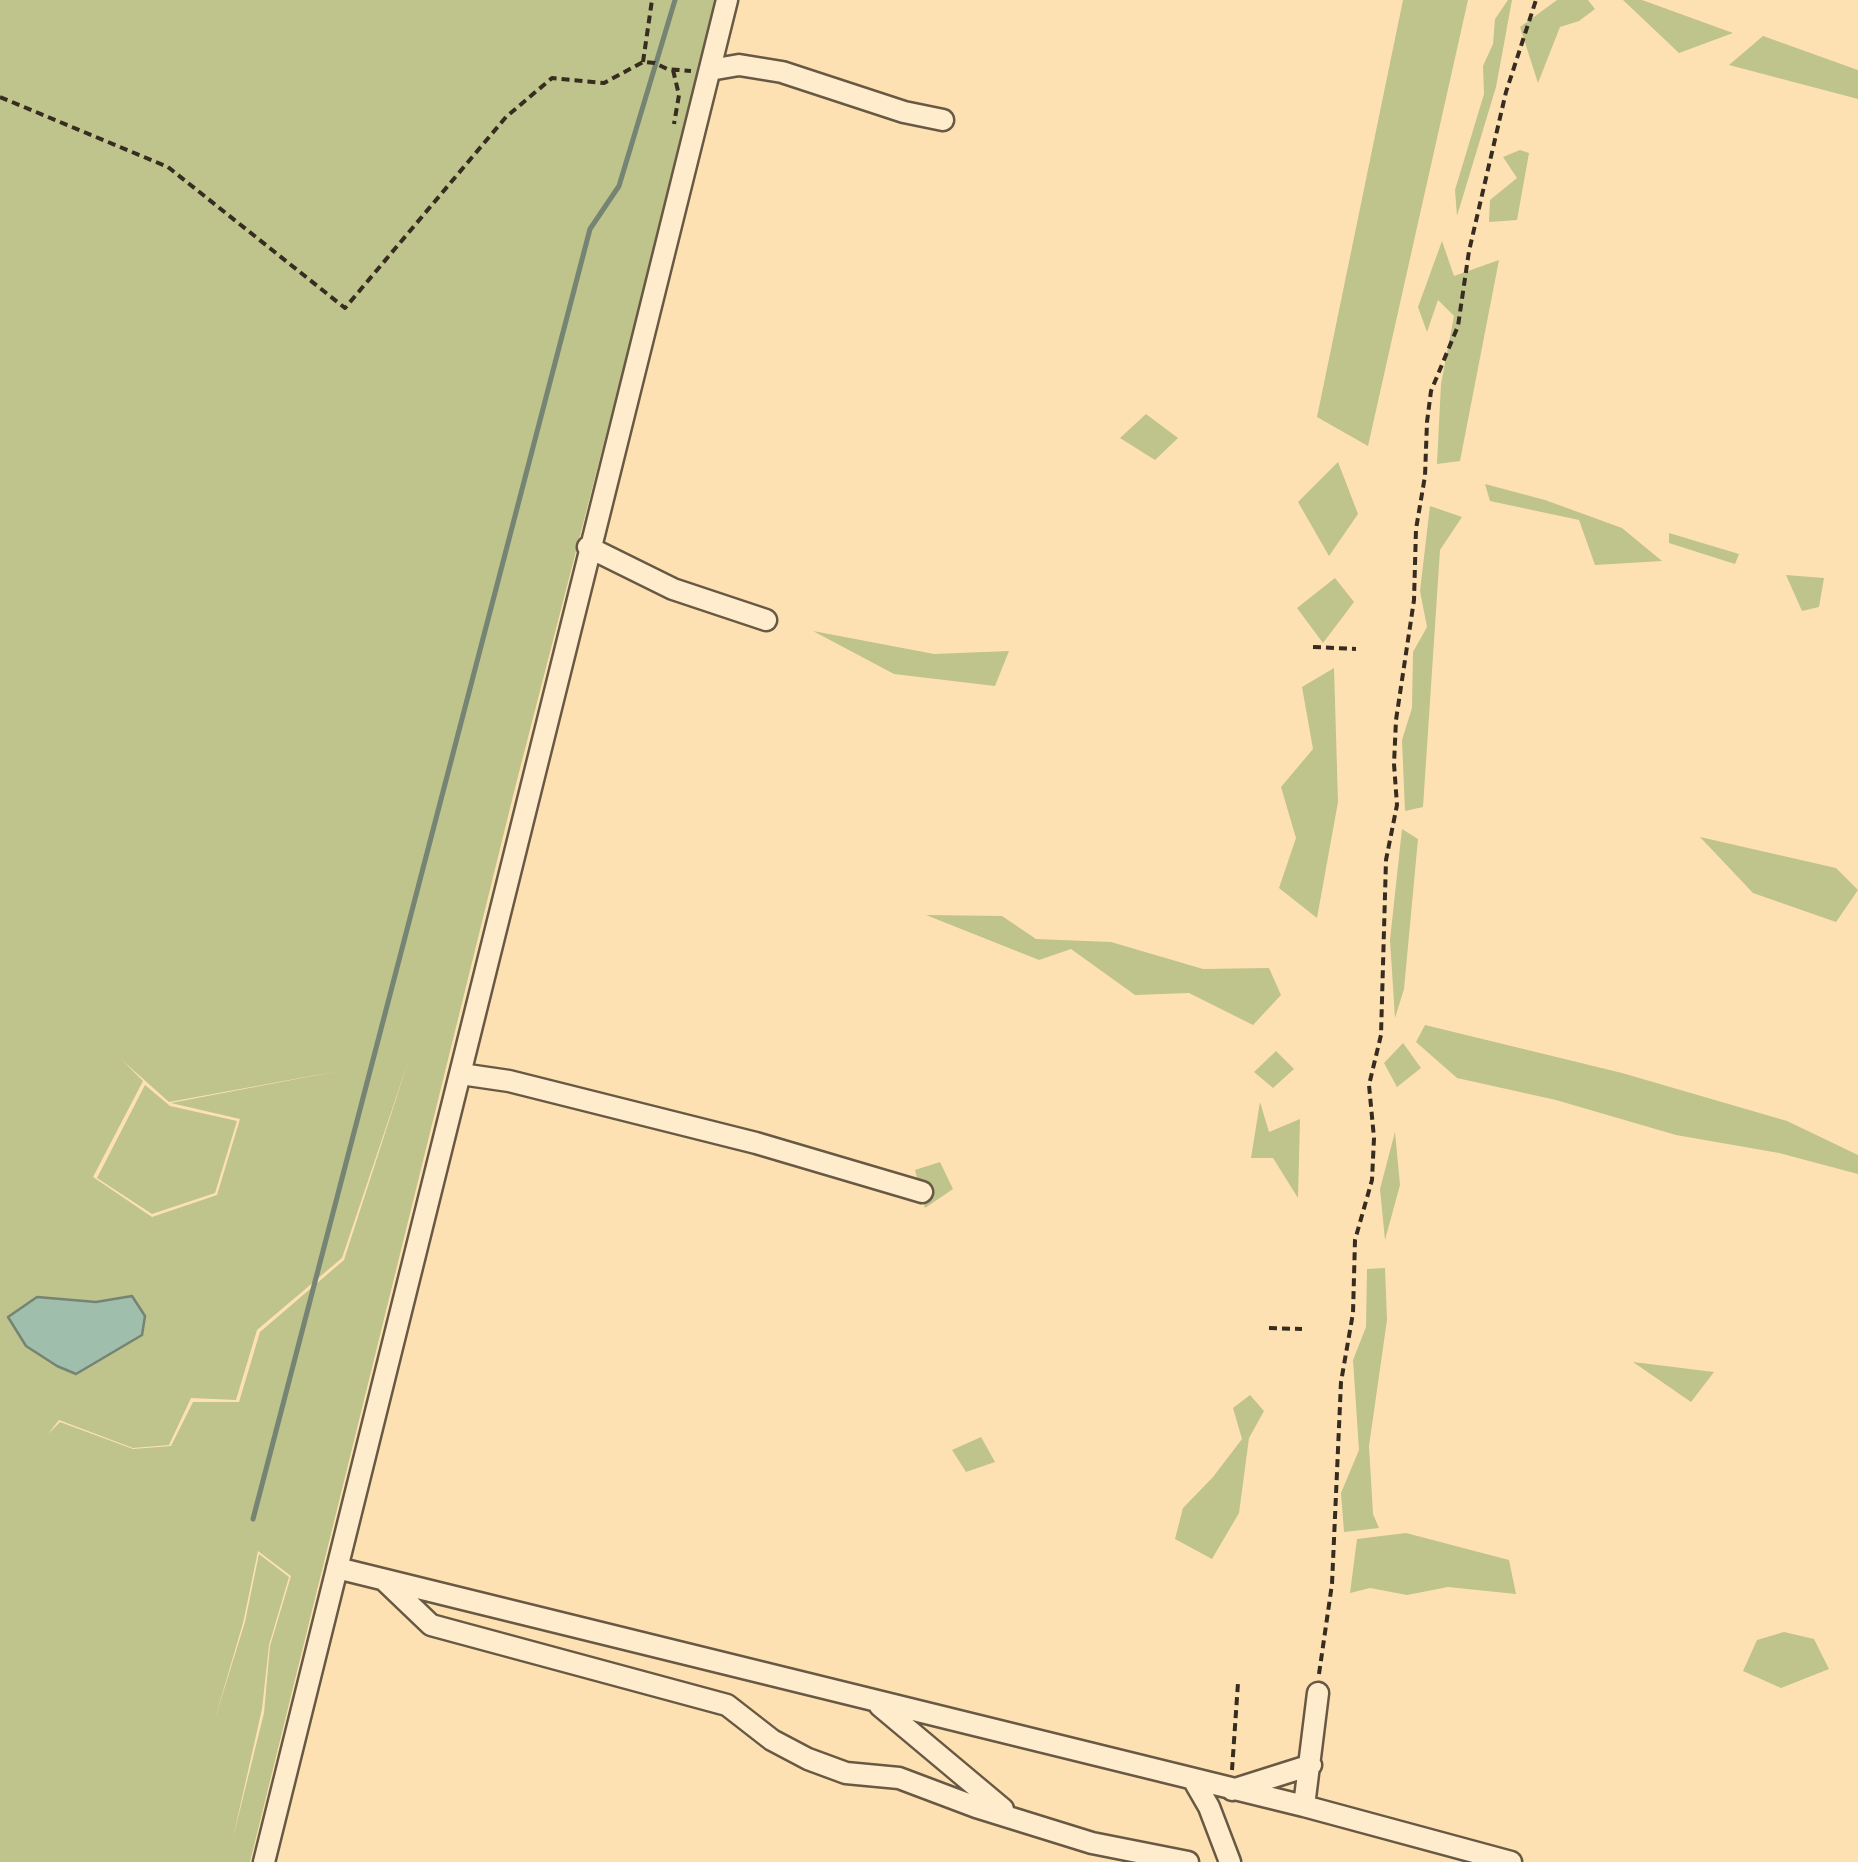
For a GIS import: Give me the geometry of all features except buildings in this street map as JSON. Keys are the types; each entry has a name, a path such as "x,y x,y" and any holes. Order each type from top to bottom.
{"street":[{"path":"264,1862 727,0"},
{"path":"710,70 739,65 782,72 904,112 943,120"},
{"path":"588,547 672,589 766,620"},
{"path":"461,1074 509,1080 756,1143 922,1192"},
{"path":"337,1568 1304,1806 1511,1862"},
{"path":"384,1580 431,1625 728,1705 772,1740 846,1773 899,1778 1092,1843 1188,1862"},
{"path":"1304,1806 1318,1694"},
{"path":"874,1702 1011,1816"},
{"path":"1230,1790 1312,1758"},
{"path":"1194,1781 1209,1806 1230,1862"},
{"path":"1092,1843 1129,1862"}],"path":[{"path":"644,62 652,0"},
{"path":"1318,1694 1332,1584 1341,1382 1353,1313 1356,1240 1372,1180 1370,1085 1382,1035 1386,860 1397,805 1396,720 1414,600 1426,422 1431,391 1458,326 1469,251 1506,92 1536,0"},
{"path":"0,97 168,167 345,308 506,117 552,78 604,83 644,62 667,70"},
{"path":"1313,647 1356,649"},
{"path":"1269,1328 1302,1329"},
{"path":"1230,1790 1238,1684"}],"green space":[{"path":"0,0 718,0 516,784 250,1862 0,1862","holes":["409,1059 344,1260 260,1332 239,1402 193,1402 171,1446 133,1449 60,1422 48,1434 59,1420 133,1448 169,1445 191,1398 236,1400 257,1330 342,1258","122,1060 169,1102 344,1070 171,1103 240,1119 217,1195 152,1217 93,1177 143,1081","258,1551 291,1576 270,1646 264,1713 232,1842 262,1709 269,1645 289,1577 259,1554 245,1622 214,1722 243,1623"]},
{"path":"1403,0 1468,0 1368,446 1317,417"},
{"path":"1512,0 1496,87 1457,216 1455,190 1484,94 1483,66 1493,44 1495,19"},
{"path":"1557,0 1588,0 1595,9 1579,21 1560,27 1538,83 1520,27"},
{"path":"1623,0 1642,0 1733,33 1679,53"},
{"path":"1763,36 1858,70 1858,99 1729,65"},
{"path":"1520,150 1529,153 1517,220 1489,222 1490,200 1517,178 1503,157"},
{"path":"1442,241 1454,276 1499,260 1460,461 1437,464 1441,384 1454,316 1438,300 1427,332 1418,307"},
{"path":"1146,414 1178,438 1155,460 1120,438"},
{"path":"1338,462 1358,514 1329,556 1298,502"},
{"path":"1485,484 1545,500 1622,528 1662,561 1595,565 1579,520 1490,501"},
{"path":"1430,506 1462,517 1440,550 1423,807 1405,811 1402,740 1412,708 1413,652 1427,627 1420,591"},
{"path":"1669,533 1739,554 1735,564 1669,543"},
{"path":"1786,575 1824,578 1819,607 1802,611"},
{"path":"1335,578 1354,602 1323,643 1297,608"},
{"path":"813,631 934,654 1009,651 995,686 894,674"},
{"path":"1334,668 1338,802 1317,918 1279,888 1296,838 1281,787 1313,749 1302,687"},
{"path":"1402,829 1418,839 1404,989 1395,1018 1390,940"},
{"path":"1700,837 1836,868 1858,890 1836,922 1753,893"},
{"path":"926,915 1002,916 1036,939 1111,942 1203,969 1269,968 1281,995 1253,1025 1189,993 1135,995 1071,949 1039,960"},
{"path":"1425,1025 1622,1073 1787,1121 1858,1155 1858,1174 1779,1153 1676,1135 1556,1100 1457,1078 1416,1042"},
{"path":"1403,1043 1421,1068 1397,1087 1384,1063"},
{"path":"1276,1051 1294,1069 1273,1088 1254,1072"},
{"path":"145,1085 170,1106 237,1121 215,1193 152,1214 97,1178"},
{"path":"1260,1102 1269,1132 1300,1119 1298,1198 1273,1158 1251,1158"},
{"path":"1395,1132 1400,1185 1385,1240 1380,1189"},
{"path":"940,1162 953,1189 925,1208 915,1170"},
{"path":"1385,1268 1387,1320 1369,1446 1373,1514 1379,1528 1344,1532 1341,1493 1359,1450 1353,1360 1366,1327 1367,1269"},
{"path":"1633,1362 1714,1372 1691,1402"},
{"path":"1250,1395 1264,1411 1249,1438 1239,1513 1212,1559 1175,1539 1183,1508 1242,1439 1233,1408"},
{"path":"981,1437 995,1462 966,1472 952,1450"},
{"path":"1406,1533 1509,1560 1516,1594 1448,1587 1407,1595 1370,1588 1350,1593 1357,1539"},
{"path":"1784,1632 1814,1639 1829,1669 1781,1688 1743,1671 1757,1640"}],"shaded area":[{"path":"132,1296 145,1316 142,1335 76,1374 26,1346 8,1317 37,1297 96,1302"}],"waterway":[{"path":"253,1519 590,229 619,186 675,0"}]}
